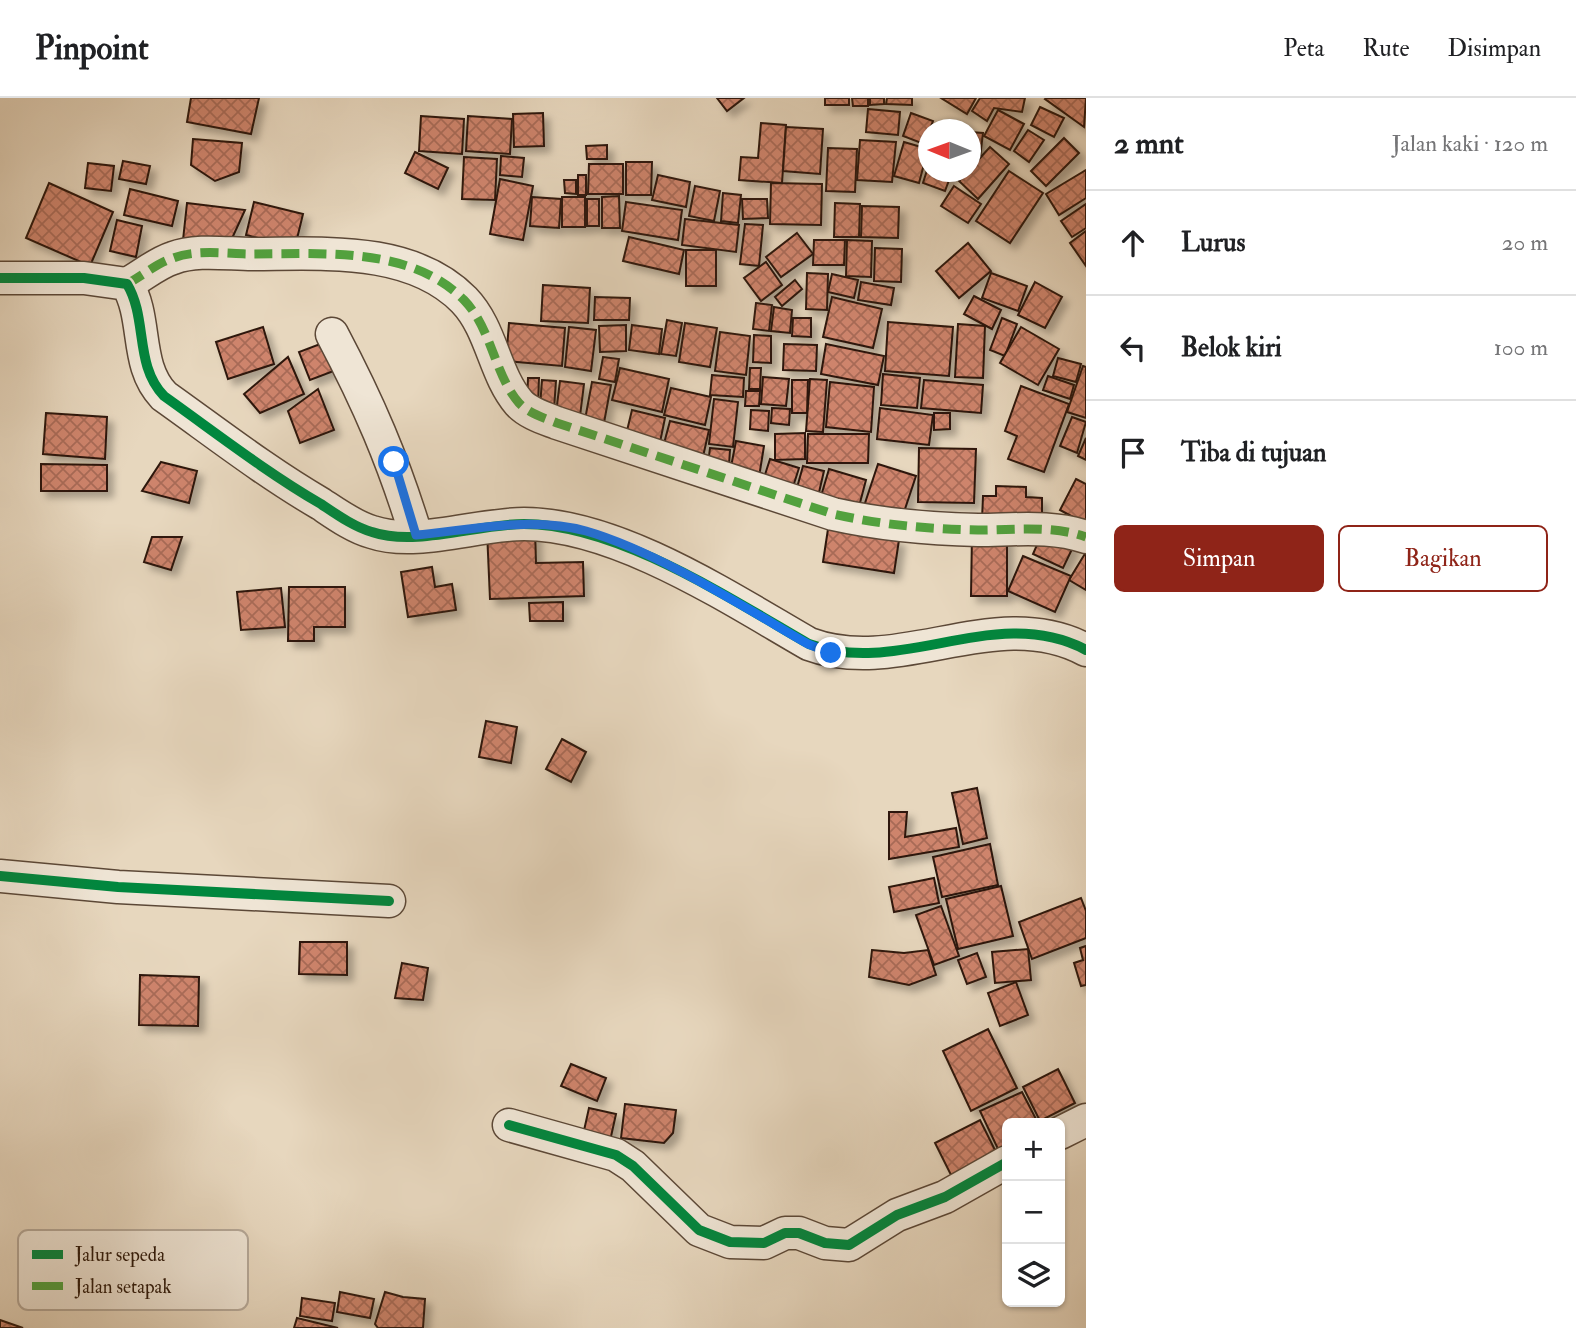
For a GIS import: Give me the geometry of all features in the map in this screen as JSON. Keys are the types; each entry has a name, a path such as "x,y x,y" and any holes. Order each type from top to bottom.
{"street":[{"path":"0,278 84,278 127,284 159,264 190,254 349,256 389,261 420,270 447,284 466,302 483,328 520,404 556,423 719,474 833,514 870,522 917,528 1048,530 1086,537"},
{"path":"127,284 135,297 148,371 154,385 164,396 284,482 370,532 391,536 416,535 524,524 585,531 637,551 808,644 831,653 852,656 881,653 1016,633 1045,635 1086,650"},
{"path":"332,334 366,399 394,462 416,535"},
{"path":"0,876 118,887 389,901"},
{"path":"1065,1130 1086,1120"},
{"path":"509,1125 616,1155 633,1166 699,1230 730,1242 764,1244 785,1233 799,1233 825,1242 849,1245 897,1215 946,1197 1002,1165"}],"building":[{"path":"191,98 259,98 251,134 187,122"},
{"path":"717,98 744,98 727,111"},
{"path":"825,98 849,98 849,105 825,105"},
{"path":"852,98 868,98 868,106 853,106"},
{"path":"870,98 884,98 884,104 870,105"},
{"path":"887,98 912,98 912,105 886,104"},
{"path":"941,98 976,98 967,114"},
{"path":"980,98 1025,98 1022,112 994,108 987,121 972,111"},
{"path":"1046,98 1086,98 1084,127 1045,99"},
{"path":"1040,107 1064,118 1054,137 1031,125"},
{"path":"868,109 900,112 898,135 866,132"},
{"path":"998,110 1024,124 1010,150 984,136"},
{"path":"543,113 544,146 514,147 513,114"},
{"path":"911,113 928,119 918,119 918,142 903,136"},
{"path":"421,116 464,119 462,154 419,151"},
{"path":"468,116 512,119 510,154 466,151"},
{"path":"761,123 786,125 782,183 739,180 741,157 758,158"},
{"path":"786,127 823,129 820,174 783,171"},
{"path":"1028,130 1044,140 1029,162 1014,151"},
{"path":"1064,138 1079,153 1046,186 1031,171"},
{"path":"193,139 242,143 239,172 215,181 191,165"},
{"path":"860,140 896,142 892,182 857,180"},
{"path":"904,142 918,146 919,183 894,176"},
{"path":"607,145 607,159 587,159 586,146"},
{"path":"990,147 1009,164 978,199 960,182 981,182 981,157"},
{"path":"828,148 857,149 855,192 826,191"},
{"path":"415,152 448,168 438,189 405,173"},
{"path":"501,156 524,158 522,177 500,175"},
{"path":"464,157 497,159 495,200 462,199"},
{"path":"123,161 150,166 146,184 119,179"},
{"path":"626,162 652,162 651,195 626,195"},
{"path":"88,163 114,166 111,191 85,188"},
{"path":"589,164 623,164 623,194 588,194"},
{"path":"1086,170 1086,198 1059,215 1046,194"},
{"path":"1009,171 1043,193 1010,243 976,221"},
{"path":"578,175 586,175 586,195 578,195"},
{"path":"658,175 690,182 686,207 652,200"},
{"path":"500,179 533,186 523,240 490,234"},
{"path":"564,180 576,180 576,194 565,193"},
{"path":"923,182 948,182 945,191"},
{"path":"49,183 113,212 90,266 26,238"},
{"path":"771,183 822,184 821,225 770,224"},
{"path":"695,186 720,191 714,221 689,216"},
{"path":"954,186 981,204 968,223 941,206"},
{"path":"130,189 178,201 172,226 124,215"},
{"path":"723,193 741,195 738,223 721,221"},
{"path":"619,196 620,228 602,228 602,197"},
{"path":"532,197 561,199 559,228 530,226"},
{"path":"562,197 585,197 585,227 562,227"},
{"path":"587,199 599,199 599,226 587,226"},
{"path":"742,199 767,199 768,218 743,219"},
{"path":"254,202 303,214 295,247 246,235"},
{"path":"626,202 682,210 678,240 622,231"},
{"path":"187,203 245,210 229,245 183,240"},
{"path":"835,203 860,204 859,237 834,237"},
{"path":"1086,204 1086,228 1072,237 1061,221"},
{"path":"862,206 899,207 898,238 861,237"},
{"path":"685,219 739,225 736,252 682,245"},
{"path":"117,220 142,226 136,257 110,251"},
{"path":"745,224 763,225 759,266 740,264"},
{"path":"1086,231 1086,266 1070,243"},
{"path":"797,233 813,254 781,277 766,257"},
{"path":"629,237 684,250 679,274 623,261"},
{"path":"814,240 845,240 844,265 813,265"},
{"path":"847,240 872,241 871,277 846,276"},
{"path":"968,243 991,271 959,298 936,271"},
{"path":"875,248 902,249 901,282 874,281"},
{"path":"686,250 716,250 716,286 686,286"},
{"path":"766,262 782,285 761,301 744,278"},
{"path":"807,273 828,274 827,310 806,309"},
{"path":"991,273 1027,286 1018,311 982,298"},
{"path":"832,274 858,280 854,298 828,292"},
{"path":"795,280 802,289 782,306 775,297"},
{"path":"861,282 894,288 891,305 858,300"},
{"path":"1035,282 1062,297 1045,328 1018,315"},
{"path":"543,285 590,288 588,323 541,321"},
{"path":"974,296 1001,310 992,329 964,314"},
{"path":"595,297 630,298 629,320 594,320"},
{"path":"832,297 882,309 873,348 823,337"},
{"path":"756,303 772,305 769,331 753,329"},
{"path":"774,307 792,310 790,333 771,331"},
{"path":"793,318 811,318 811,337 792,336"},
{"path":"1002,318 1017,324 1005,356 990,350"},
{"path":"667,320 682,323 676,356 661,354"},
{"path":"888,322 953,327 949,376 885,371"},
{"path":"509,323 565,328 562,366 506,361"},
{"path":"685,323 717,328 710,367 679,362"},
{"path":"958,324 985,326 983,378 955,377"},
{"path":"626,325 626,351 600,352 599,326"},
{"path":"632,325 662,329 659,354 629,350"},
{"path":"263,327 274,364 228,379 216,342"},
{"path":"569,327 596,330 591,371 565,367"},
{"path":"1021,327 1059,349 1038,385 1000,363"},
{"path":"720,332 750,336 746,375 715,371"},
{"path":"754,335 771,336 771,363 753,362"},
{"path":"328,341 339,369 310,380 299,352"},
{"path":"784,344 817,345 816,371 783,370"},
{"path":"826,344 884,356 878,385 821,374"},
{"path":"288,357 304,394 260,413 244,394"},
{"path":"603,357 619,359 615,382 599,379"},
{"path":"1058,358 1081,364 1076,382 1053,376"},
{"path":"1083,366 1086,367 1086,418 1067,412"},
{"path":"620,368 669,379 662,412 612,400"},
{"path":"750,368 761,368 760,389 749,389"},
{"path":"883,374 920,378 917,408 881,405"},
{"path":"712,375 744,378 743,397 710,395"},
{"path":"1048,376 1074,385 1070,399 1043,390"},
{"path":"763,377 789,379 786,406 761,404"},
{"path":"528,378 539,378 538,405 527,404"},
{"path":"810,379 827,380 823,432 806,431"},
{"path":"542,380 556,381 554,409 540,407"},
{"path":"792,380 808,380 807,413 792,413"},
{"path":"924,380 983,385 981,413 921,408"},
{"path":"560,381 584,384 580,416 556,413"},
{"path":"592,382 611,385 603,428 584,425"},
{"path":"830,382 874,387 871,432 826,427"},
{"path":"1021,386 1069,404 1044,472 1008,459 1017,436 1005,431"},
{"path":"671,388 711,397 705,425 664,415"},
{"path":"318,389 334,430 300,443 288,411"},
{"path":"746,391 760,391 759,406 745,406"},
{"path":"714,399 738,402 733,447 709,444"},
{"path":"772,408 790,409 789,425 771,423"},
{"path":"880,408 933,415 929,445 877,439"},
{"path":"632,410 665,418 659,447 625,439"},
{"path":"751,410 769,411 768,431 750,429"},
{"path":"46,413 107,417 105,459 43,454"},
{"path":"934,413 950,413 950,429 934,430"},
{"path":"1072,417 1086,422 1077,453 1060,446"},
{"path":"670,421 709,430 702,461 662,451"},
{"path":"805,433 805,459 775,460 775,434"},
{"path":"808,434 869,434 868,463 807,463"},
{"path":"1086,438 1086,460 1078,456"},
{"path":"736,441 764,446 759,477 730,472"},
{"path":"710,448 730,450 729,465 708,464"},
{"path":"919,448 976,449 974,503 918,502"},
{"path":"770,459 799,468 791,493 762,484"},
{"path":"161,462 197,471 189,503 142,491"},
{"path":"41,464 107,465 107,491 41,491"},
{"path":"878,464 916,476 900,524 862,512"},
{"path":"803,466 824,471 817,501 795,495"},
{"path":"829,469 866,480 857,514 819,503"},
{"path":"1076,479 1086,484 1086,524 1060,510"},
{"path":"996,486 1026,487 1026,497 1042,498 1042,522 982,520 983,496 996,496"},
{"path":"535,529 536,563 583,562 584,596 490,599 487,531"},
{"path":"828,529 899,540 894,573 823,562"},
{"path":"1043,531 1074,545 1063,568 1033,554"},
{"path":"972,534 1007,535 1007,596 971,596"},
{"path":"152,537 182,537 171,570 144,562"},
{"path":"1086,552 1086,590 1069,580"},
{"path":"1023,556 1071,576 1055,612 1008,591"},
{"path":"432,567 435,587 452,584 456,610 408,617 401,572"},
{"path":"289,587 345,587 345,627 314,627 314,641 288,641"},
{"path":"281,588 285,627 241,630 237,592"},
{"path":"563,602 563,621 530,621 529,603"},
{"path":"486,721 517,727 511,763 479,757"},
{"path":"562,739 586,752 571,782 546,769"},
{"path":"977,788 987,838 963,844 952,793"},
{"path":"889,812 907,812 905,837 956,828 959,847 889,859"},
{"path":"990,844 998,885 942,897 933,857"},
{"path":"934,878 939,903 894,912 889,887"},
{"path":"1001,886 1013,936 958,949 946,899"},
{"path":"1081,898 1086,911 1086,938 1032,959 1019,922"},
{"path":"941,906 959,956 934,965 916,915"},
{"path":"300,942 347,942 347,975 299,974"},
{"path":"1086,946 1086,985 1081,986 1074,963 1083,960 1080,948"},
{"path":"1028,949 1031,980 995,983 992,952"},
{"path":"872,950 904,953 928,950 936,975 909,985 869,977"},
{"path":"977,953 986,977 967,984 958,960"},
{"path":"402,963 428,968 423,1000 395,998"},
{"path":"140,975 199,977 198,1026 139,1025"},
{"path":"1016,982 1028,1015 1000,1026 988,993"},
{"path":"988,1029 1017,1088 971,1111 943,1051"},
{"path":"571,1064 606,1078 597,1101 561,1086"},
{"path":"1058,1069 1075,1103 1046,1118 1038,1118 1023,1087"},
{"path":"1022,1092 1035,1118 1002,1118 1002,1147 998,1149 980,1111"},
{"path":"625,1104 676,1110 673,1133 664,1143 621,1138"},
{"path":"589,1108 616,1114 610,1141 583,1135"},
{"path":"980,1120 996,1152 951,1175 935,1143"},
{"path":"340,1292 374,1299 370,1318 337,1312"},
{"path":"385,1292 425,1299 423,1328 378,1328 375,1324"},
{"path":"302,1298 335,1303 332,1321 300,1316"},
{"path":"297,1318 338,1328 294,1328"},
{"path":"0,1320 23,1328 0,1328"}],"marked path":[{"path":"127,284 167,260 192,254 336,254 392,262 418,270 443,283 464,300 481,324 504,379 519,403 557,423 833,514 924,527 1047,530 1086,537"}],"cycle path":[{"path":"0,278 84,278 127,284 137,312 149,370 164,396 281,479 365,530 408,537 524,524 560,527 597,536 671,567 809,644 843,652 878,653 983,636 1018,634 1052,637 1086,650"},
{"path":"0,876 118,887 389,901"},
{"path":"509,1125 616,1155 633,1166 699,1230 730,1242 764,1243 785,1233 799,1233 825,1243 849,1245 897,1215 945,1197 1002,1165"}],"route":[{"path":"394,462 416,535 524,524 585,531 637,551 756,613 808,644 831,653"}]}
